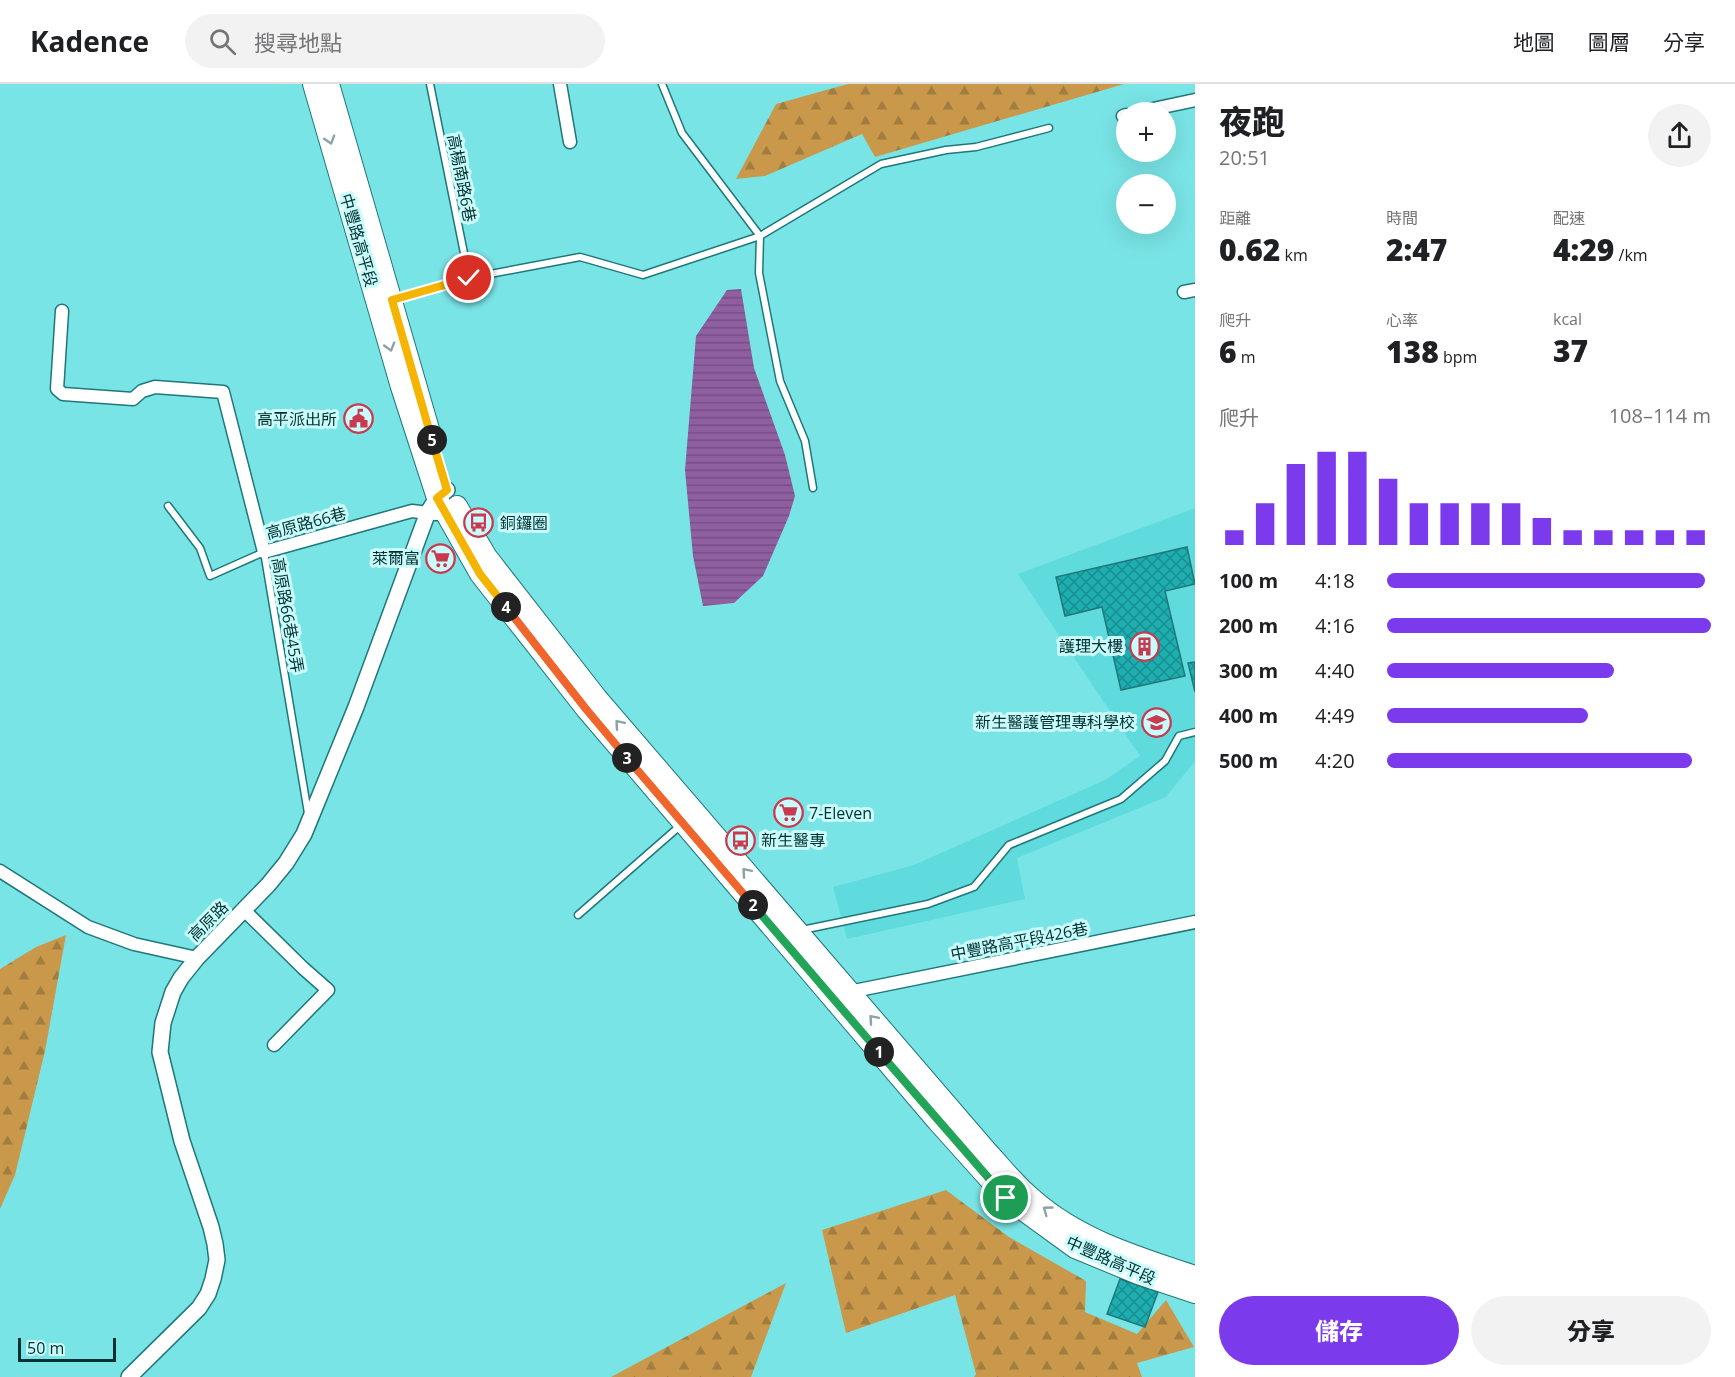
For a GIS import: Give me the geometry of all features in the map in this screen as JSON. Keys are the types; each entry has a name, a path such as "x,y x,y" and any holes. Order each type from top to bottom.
{"main road":[{"name":"中豐路高平段","path":"313,84 385,303"},
{"name":"中豐路高平段","path":"329,84 439,504 480,574 586,709 689,818 923,1091 1033,1200 1094,1240 1195,1276"},
{"name":"中豐路高平段","path":"790,936 849,992 1006,1198 1075,1248 1138,1274 1195,1293"}],"street":[{"path":"560,84 570,142"},
{"path":"1176,104 1195,100"},
{"name":"高原路66巷","path":"62,311 57,389 63,394 133,399 142,391 155,387 223,392 264,552 439,504"},
{"name":"高原路","path":"129,1377 199,1308 208,1294 217,1260 211,1227 182,1141 160,1052 163,1023 173,992 197,958 268,885 297,848 310,822 439,504"},
{"path":"0,871 88,927 134,944 197,958"},
{"path":"244,910 328,990 274,1045"},
{"name":"中豐路高平段426巷","path":"849,992 1195,922"}],"lane":[{"name":"高楊南路6巷","path":"430,84 469,278"},
{"path":"662,84 682,133 760,236 759,273 780,381 805,441 813,488"},
{"path":"385,303 469,278 580,257 643,275 760,236 881,164 946,150 976,147 1049,128"},
{"name":"高原路66巷45弄","path":"168,506 200,548 210,576 264,552 310,822"},
{"path":"790,936 928,904 974,887 1009,845 1121,799 1165,761 1179,736 1195,732"},
{"path":"578,915 689,818"}],"shaded area":[{"path":"741,289 754,368 785,455 795,496 789,516 763,576 734,603 703,606 693,556 685,470 696,336 727,290"},
{"name":"新生醫護管理專科學校","path":"1195,508 1195,761 1166,797 1017,858 1025,899 847,939 833,887 914,865 1105,780 1140,756 1018,574"}],"green space":[{"path":"848,84 1124,84 875,157 862,134 765,176 736,179 776,104"},
{"path":"66,935 45,1051 15,1175 0,1209 0,969 36,947"},
{"path":"946,1190 1009,1237 1086,1281 1085,1312 1137,1334 1166,1300 1194,1347 1137,1363 1142,1377 974,1377 976,1374 955,1295 846,1333 822,1230"},
{"path":"786,1283 751,1377 611,1377"}],"building":[{"name":"護理大樓","path":"1187,547 1195,584 1165,591 1185,676 1121,690 1102,607 1065,616 1056,577"},
{"path":"1195,662 1195,692 1188,663"},
{"path":"1120,1279 1158,1292 1145,1327 1107,1314"}],"place":[{"name":"高平派出所","path":"358,419"},
{"name":"銅鑼圈","path":"479,523"},
{"name":"萊爾富","path":"441,558"},
{"name":"護理大樓","path":"1144,646"},
{"name":"新生醫護管理專科學校","path":"1156,722"},
{"name":"7-Eleven","path":"788,813"},
{"name":"新生醫專","path":"740,840"}],"route":[{"path":"469,278 392,300 447,490 437,498 480,574 586,709 937,1121 1006,1198"}]}
